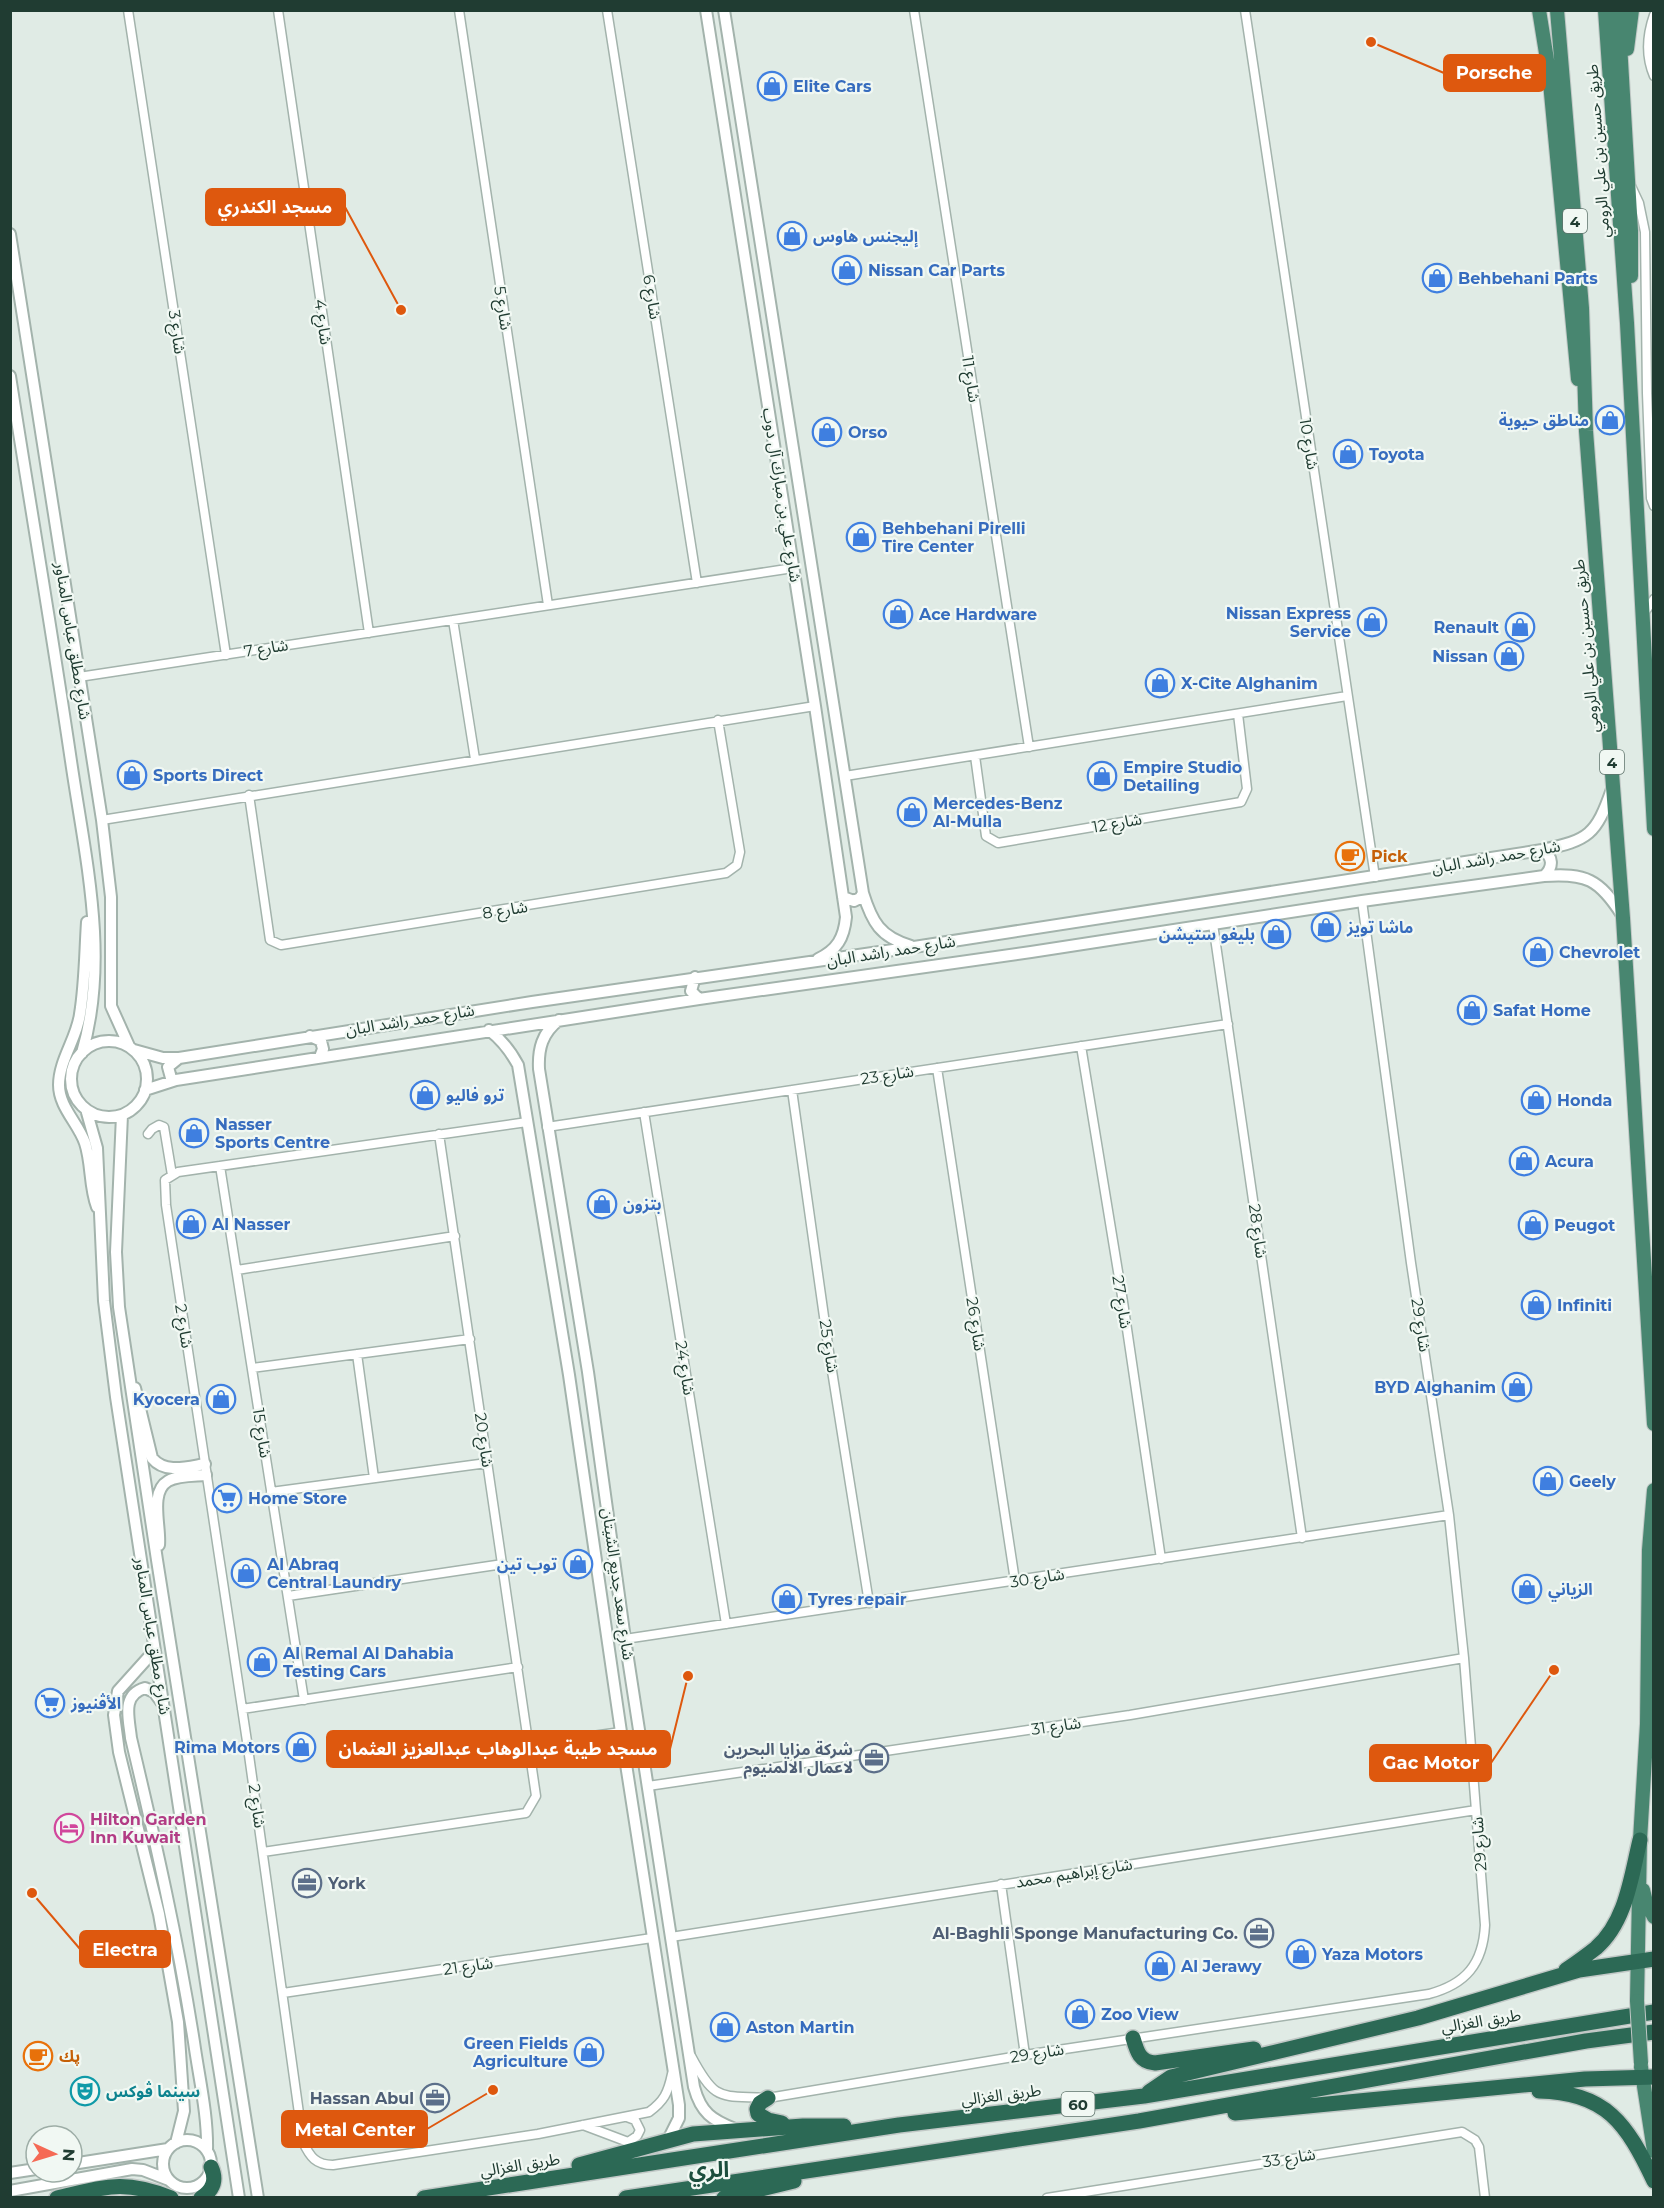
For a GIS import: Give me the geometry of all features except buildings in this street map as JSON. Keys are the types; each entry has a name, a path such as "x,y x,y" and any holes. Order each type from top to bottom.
{"highway":[{"path":"1531,10 1548,72"},
{"path":"1539,10 1548,72 1573,335 1586,431"},
{"name":"طريق حسين بن علي الرومي","path":"1557,10 1582,308 1586,431 1614,783 1653,1424"},
{"name":"طريق حسين بن علي الرومي","path":"1605,10 1627,323 1653,829"},
{"path":"1618,10 1632,256 1627,323"},
{"path":"1623,72 1632,10"},
{"path":"1653,1490 1649,1550 1647,1724 1640,1840 1637,1961 1637,2001 1653,2151"},
{"path":"1640,1840 1643,1894 1653,1917"},
{"path":"1558,1976 1596,1947 1614,1924 1625,1899 1640,1840"},
{"path":"1144,2096 1171,2077 1418,2018 1558,1976 1604,1965 1653,1959"},
{"name":"طريق الغزالي","path":"424,2198 899,2125 1144,2096 1653,2012"},
{"name":"60","path":"626,2198 1139,2121 1586,2041 1653,2032"},
{"path":"1133,2038 1139,2056 1149,2063 1244,2049 1284,2049"},
{"path":"1139,2121 1646,2073"},
{"path":"1476,2090 1564,2092 1601,2105 1612,2114 1632,2140 1653,2181"},
{"path":"768,2098 760,2103 757,2109 762,2118 803,2126"},
{"path":"501,2186 693,2134 803,2126 899,2125"},
{"path":"724,2198 763,2190 852,2164"},
{"path":"201,2198 213,2187 214,2175 211,2167"},
{"path":"57,2198 121,2186 149,2189 171,2198"},
{"path":"749,2198 763,2190"}],"street":[{"name":"شارع 3","path":"128,10 226,655"},
{"name":"شارع 4","path":"278,10 369,633"},
{"name":"شارع 5","path":"459,10 548,605"},
{"name":"شارع 6","path":"608,10 697,583"},
{"name":"شارع علي بن مبارك آل دوب","path":"706,10 846,917 842,939 828,954 809,963"},
{"name":"شارع علي بن مبارك آل دوب","path":"724,10 863,893 870,916 881,931 895,941 914,947"},
{"name":"شارع 11","path":"914,10 1029,747"},
{"name":"شارع 10","path":"1245,10 1375,877"},
{"path":"1653,15 1647,45 1648,62 1653,76"},
{"path":"1629,183 1640,203 1645,232 1647,414 1653,506"},
{"name":"شارع مطلق عباس المناور","path":"10,234 102,820 111,897 111,1006 131,1048"},
{"path":"744,253 754,259 760,257 763,250"},
{"path":"748,279 756,272 766,276"},
{"name":"شارع مطلق عباس المناور","path":"10,376 90,889 94,953 93,1002 82,1053"},
{"name":"شارع 7","path":"79,677 793,568"},
{"path":"1642,616 1653,598"},
{"path":"453,620 475,759"},
{"path":"844,776 1347,696"},
{"path":"102,820 815,706"},
{"name":"شارع 12","path":"975,756 986,836 998,843 1240,802 1248,789 1238,714"},
{"name":"شارع 8","path":"249,795 270,940 281,945 520,908 726,873 737,865 740,852 718,720"},
{"name":"شارع حمد راشد البان","path":"131,1048 164,1058 178,1058 666,981 809,963 1030,930 1542,850 1574,843 1586,837 1604,810 1614,783"},
{"path":"1542,850 1550,857 1551,862 1544,876"},
{"name":"شارع حمد راشد البان","path":"145,1090 176,1080 489,1030 1544,876 1569,874 1591,880 1612,900 1623,918"},
{"path":"90,889 80,1015 60,1073 59,1087 61,1099 84,1142 89,1158 92,1194 100,1214"},
{"path":"843,897 854,901 863,893"},
{"name":"شارع 29","path":"689,2053 705,2082 713,2091 731,2096 768,2098 1133,2038 1429,1994 1444,1990 1458,1982 1470,1971 1479,1957 1484,1942 1485,1925 1464,1658 1449,1515 1411,1263 1362,901"},
{"name":"شارع 28","path":"1213,924 1302,1538"},
{"path":"1048,927 1043,936 1046,946 1050,949"},
{"path":"1030,930 1035,938 1031,952"},
{"path":"695,977 691,991 699,999"},
{"path":"666,981 672,986 673,993 667,1003"},
{"name":"شارع سعد جديع الشيتان","path":"559,1020 543,1038 539,1053 540,1077 588,1372 625,1639 694,2087 703,2108 712,2119 741,2132"},
{"name":"شارع 23","path":"548,1127 1227,1023"},
{"name":"شارع سعد جديع الشيتان","path":"489,1030 511,1051 518,1065 569,1375 662,2005 680,2105 679,2118 667,2142"},
{"path":"310,1036 321,1041 323,1050 320,1057"},
{"path":"104,1041 117,1041 131,1048 144,1065 147,1076 141,1099 133,1108 122,1114 103,1116 86,1108 77,1099 72,1082 75,1063 82,1053 92,1045 104,1041"},
{"name":"شارع 27","path":"1081,1046 1121,1290 1161,1559"},
{"path":"176,1080 171,1078 168,1067 178,1058"},
{"name":"شارع 26","path":"937,1068 1015,1581"},
{"path":"521,1080 529,1073 540,1077"},
{"name":"شارع 25","path":"792,1090 829,1352 869,1603"},
{"name":"شارع مطلق عباس المناور","path":"86,1108 97,1148 104,1300 117,1408 239,2198"},
{"name":"شارع 24","path":"644,1112 726,1624"},
{"name":"شارع مطلق عباس المناور","path":"122,1114 116,1252 119,1307 258,2198"},
{"path":"169,1178 178,1172 527,1122"},
{"name":"شارع 2","path":"148,1134 159,1125 164,1127 169,1178 166,1205 263,1852 303,2142 307,2151 317,2163 333,2165 538,2134 627,2117 649,2112 662,2103 674,2068"},
{"name":"شارع 20","path":"263,1852 526,1813 536,1796 439,1134"},
{"name":"شارع 15","path":"220,1166 304,1700"},
{"path":"237,1270 455,1236"},
{"path":"252,1368 470,1339"},
{"path":"357,1354 374,1478"},
{"path":"569,1375 574,1379 579,1379 585,1377 588,1372"},
{"path":"128,1376 139,1399 153,1458 165,1468 206,1470"},
{"path":"574,1407 577,1400 583,1398 592,1405"},
{"path":"271,1492 488,1463"},
{"path":"157,1560 160,1538 158,1498 161,1488 168,1481 206,1470"},
{"name":"شارع 30","path":"625,1639 1449,1515"},
{"path":"288,1596 503,1564"},
{"path":"154,1652 118,1691 114,1714 119,1752 160,1918 178,2022 184,2111 172,2146 163,2163 164,2172 169,2180"},
{"name":"شارع 31","path":"648,1786 1130,1715 1464,1658"},
{"path":"242,1709 518,1667"},
{"path":"10,2191 132,2169 143,2170 169,2180 178,2187 194,2187 207,2178 211,2167 207,2151 202,2097 172,1916 128,1713 130,1698 136,1690 146,1688 154,1692 164,1707"},
{"path":"529,1745 621,1732"},
{"path":"119,1752 134,1749"},
{"name":"شارع إبراهيم محمد","path":"671,1937 1476,1810"},
{"path":"1002,1884 1025,2055"},
{"path":"160,1918 172,1916"},
{"name":"شارع 21","path":"283,1993 652,1938"},
{"path":"656,1961 659,1967 665,1970 671,1968 675,1959"},
{"path":"662,2005 670,1996 679,1998 682,2003"},
{"path":"583,2125 628,2142 637,2136 640,2130 635,2120 627,2117"},
{"name":"شارع 33","path":"1047,2198 1454,2132 1469,2134 1479,2147 1485,2195"},
{"path":"84,2162 193,2141 199,2143 207,2151"}],"place":[{"name":"Porsche","path":"1371,42"},
{"name":"Elite Cars","path":"772,86"},
{"name":"إليجنس هاوس","path":"792,236"},
{"name":"Nissan Car Parts","path":"847,270"},
{"name":"Behbehani Parts","path":"1437,278"},
{"name":"مسجد الكندري","path":"401,310"},
{"name":"مناطق حيوية","path":"1610,420"},
{"name":"Orso","path":"827,432"},
{"name":"Toyota","path":"1348,454"},
{"name":"Behbehani Pirelli Tire Center","path":"861,537"},
{"name":"Ace Hardware","path":"898,614"},
{"name":"Nissan Express Service","path":"1372,622"},
{"name":"Renault","path":"1520,627"},
{"name":"Nissan","path":"1509,656"},
{"name":"X-Cite Alghanim","path":"1160,683"},
{"name":"Sports Direct","path":"132,775"},
{"name":"Empire Studio Detailing","path":"1102,776"},
{"name":"Mercedes-Benz Al-Mulla","path":"912,812"},
{"name":"Pick","path":"1350,856"},
{"name":"ماشا تويز","path":"1326,927"},
{"name":"بليغو ستيشن","path":"1276,934"},
{"name":"Chevrolet","path":"1538,952"},
{"name":"Safat Home","path":"1472,1010"},
{"name":"ترو فاليو","path":"425,1095"},
{"name":"Honda","path":"1536,1100"},
{"name":"Nasser Sports Centre","path":"194,1133"},
{"name":"Acura","path":"1524,1161"},
{"name":"بتزون","path":"602,1204"},
{"name":"Al Nasser","path":"191,1224"},
{"name":"Peugot","path":"1533,1225"},
{"name":"Infiniti","path":"1536,1305"},
{"name":"BYD Alghanim","path":"1517,1387"},
{"name":"Kyocera","path":"221,1399"},
{"name":"Geely","path":"1548,1481"},
{"name":"Home Store","path":"227,1498"},
{"name":"توب تين","path":"578,1564"},
{"name":"Al Abraq Central Laundry","path":"246,1573"},
{"name":"الزياني","path":"1527,1589"},
{"name":"Tyres repair","path":"787,1599"},
{"name":"Al Remal Al Dahabia Testing Cars","path":"262,1662"},
{"name":"Gac Motor","path":"1554,1670"},
{"name":"مسجد طيبة عبدالوهاب عبدالعزيز العثمان","path":"688,1676"},
{"name":"الأڤنيوز","path":"50,1703"},
{"name":"Rima Motors","path":"301,1747"},
{"name":"شركة مزايا البحرين لاعمال الالمنيوم","path":"874,1758"},
{"name":"Hilton Garden Inn Kuwait","path":"69,1828"},
{"name":"York","path":"307,1883"},
{"name":"Electra","path":"32,1893"},
{"name":"Al-Baghli Sponge Manufacturing Co.","path":"1259,1933"},
{"name":"Yaza Motors","path":"1301,1954"},
{"name":"Al Jerawy","path":"1160,1966"},
{"name":"Zoo View","path":"1080,2014"},
{"name":"Aston Martin","path":"725,2027"},
{"name":"Green Fields Agriculture","path":"589,2052"},
{"name":"پك","path":"38,2056"},
{"name":"Metal Center","path":"493,2090"},
{"name":"سينما ڤوكس","path":"85,2091"},
{"name":"Hassan Abul","path":"435,2098"}],"district":[{"name":"الري","path":"709,2169"}]}
